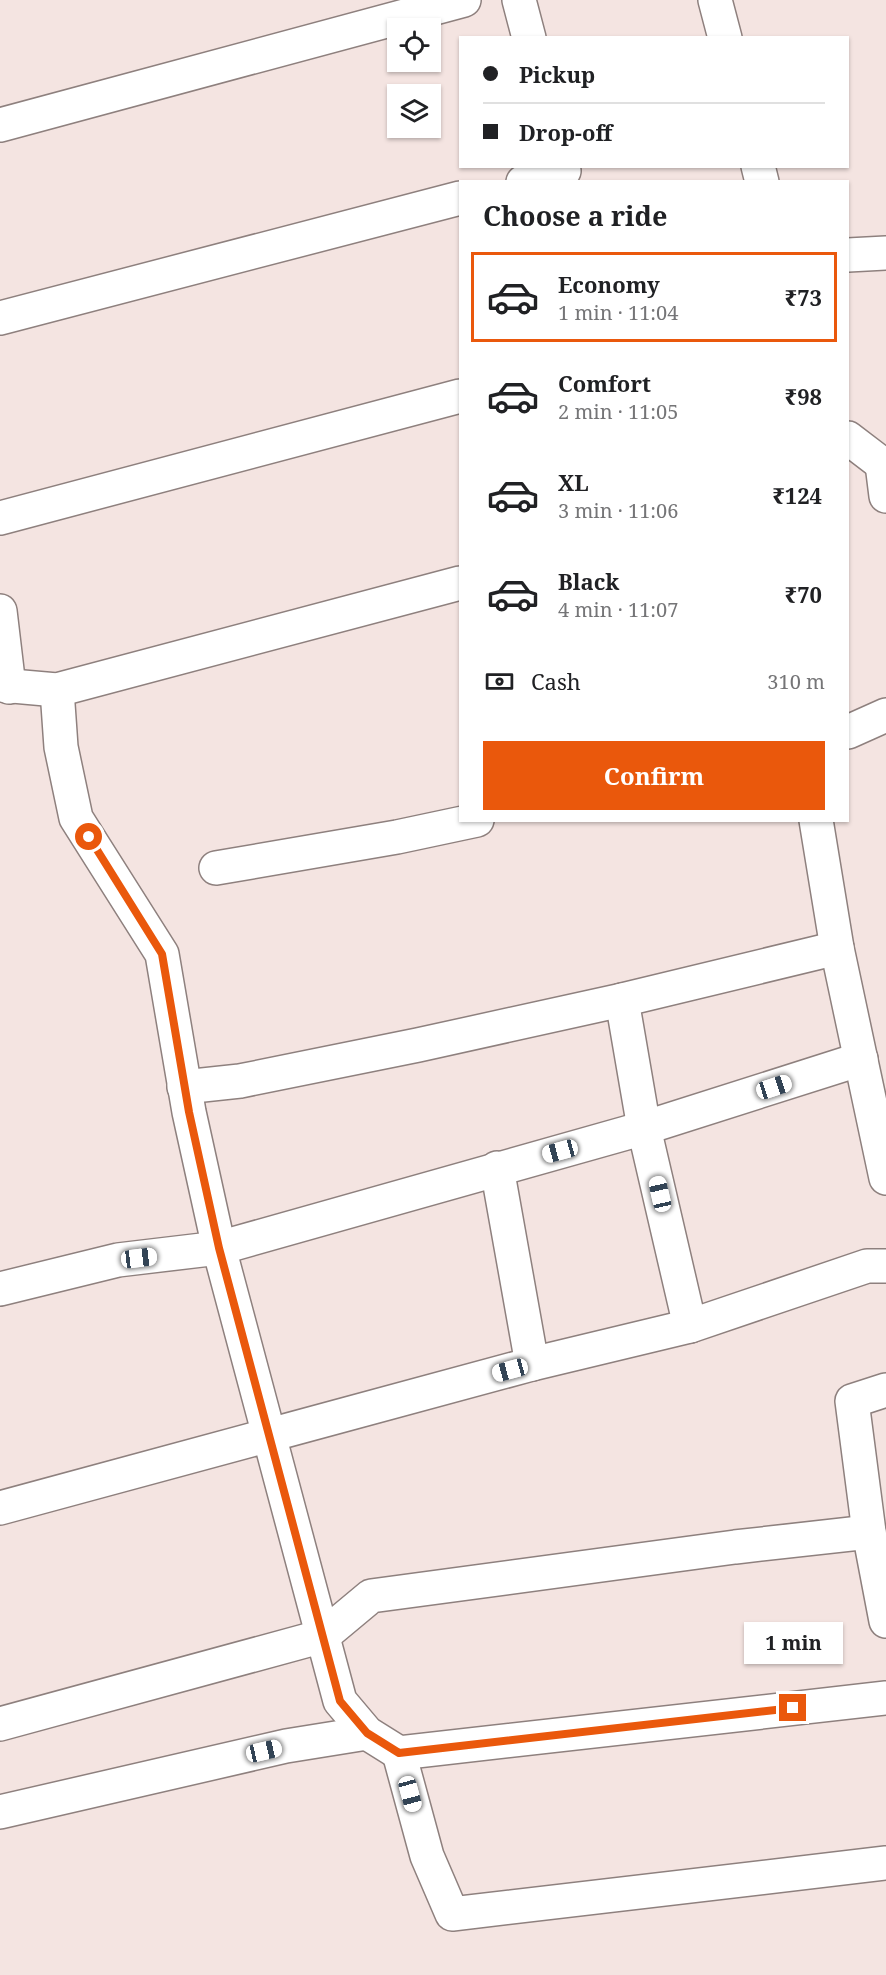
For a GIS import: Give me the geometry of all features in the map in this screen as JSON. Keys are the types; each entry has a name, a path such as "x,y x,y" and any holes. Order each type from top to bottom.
{"street":[{"path":"0,125 464,0"},
{"path":"519,0 528,36"},
{"path":"715,0 724,36"},
{"path":"532,180 564,173"},
{"path":"0,318 459,198"},
{"path":"849,255 886,253"},
{"path":"0,518 459,396"},
{"path":"849,439 884,464 886,496"},
{"path":"0,611 4,686 57,690 459,583"},
{"path":"57,690 61,747 76,818 162,954 184,1087 219,1248 340,1701 367,1733 399,1753 886,1698"},
{"path":"849,732 886,715"},
{"path":"216,868 397,837 468,822"},
{"path":"816,822 837,948 886,1178"},
{"path":"184,1087 251,1079 418,1045 621,1000 837,948"},
{"path":"621,1000 645,1128 690,1326"},
{"path":"0,1288 118,1260 219,1248 645,1128 861,1059"},
{"path":"497,1168 532,1364"},
{"path":"0,1508 532,1364 690,1326 867,1266 886,1266"},
{"path":"886,1390 852,1401 869,1532 886,1622"},
{"path":"0,1724 323,1636 371,1596 735,1547 869,1532"},
{"path":"0,1812 286,1746 367,1733"},
{"path":"399,1753 427,1856 452,1914 886,1863"}],"route":[{"path":"89,837 162,954 184,1087 219,1248 340,1701 367,1733 399,1753 793,1708"}]}
